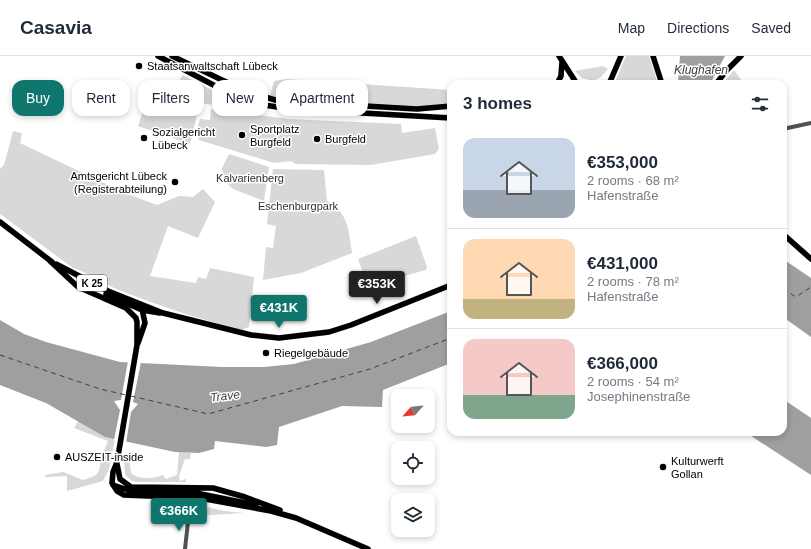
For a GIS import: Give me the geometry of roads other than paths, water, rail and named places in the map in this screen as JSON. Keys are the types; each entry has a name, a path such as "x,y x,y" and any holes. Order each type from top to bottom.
{"main road":[{"path":"158,56 223,90 264,105 291,109 447,118"},
{"path":"172,56 247,92 279,101 417,109 447,106"},
{"path":"559,56 574,80"},
{"path":"609,80 621,56"},
{"path":"653,56 661,80"},
{"path":"719,80 741,56"},
{"path":"559,80 561,76 562,62"},
{"name":"K 25","path":"0,222 76,279 142,310"},
{"path":"787,238 811,259"},
{"name":"K 25","path":"50,261 91,283 136,302"},
{"name":"K 25","path":"50,261 78,287 126,308 136,318"},
{"path":"191,492 130,497 117,491 113,485 112,472 118,454 137,345 137,314 142,310 150,310 251,335 279,338 328,332 351,325 447,287"},
{"path":"136,302 142,310 144,323 143,332 137,345"},
{"path":"136,302 150,310"},
{"path":"144,323 150,310"},
{"path":"116,462 119,477 124,484 131,487 191,492 277,510 368,549"},
{"path":"113,485 123,489 140,492 191,492 290,516"}],"street":[{"path":"787,128 811,122"},
{"path":"185,549 191,492"}],"water":[{"name":"Klughafen","path":"680,56 725,56 712,80 678,80"},
{"path":"787,262 811,278 811,337 787,320"},
{"name":"Trave","path":"447,313 447,365 383,390 382,407 342,406 279,427 277,445 266,447 215,441 214,449 199,453 175,452 105,437 46,403 0,385 0,320 24,334 46,342 120,362 222,367 264,367 294,364 371,342"},
{"path":"787,402 811,418 811,475 751,436 787,436"}],"place":[{"name":"Staatsanwaltschaft Lübeck","path":"139,66"},
{"name":"Sportplatz Burgfeld","path":"242,135"},
{"name":"Sozialgericht Lübeck","path":"144,138"},
{"name":"Burgfeld","path":"317,139"},
{"name":"Amtsgericht Lübeck (Registerabteilung)","path":"175,182"},
{"name":"Riegelgebäude","path":"266,353"},
{"name":"AUSZEIT-inside","path":"57,457"},
{"name":"Kulturwerft Gollan","path":"663,467"}],"park label":[{"name":"Kalvarienberg","path":"250,178"},
{"name":"Eschenburgpark","path":"298,206"}]}
